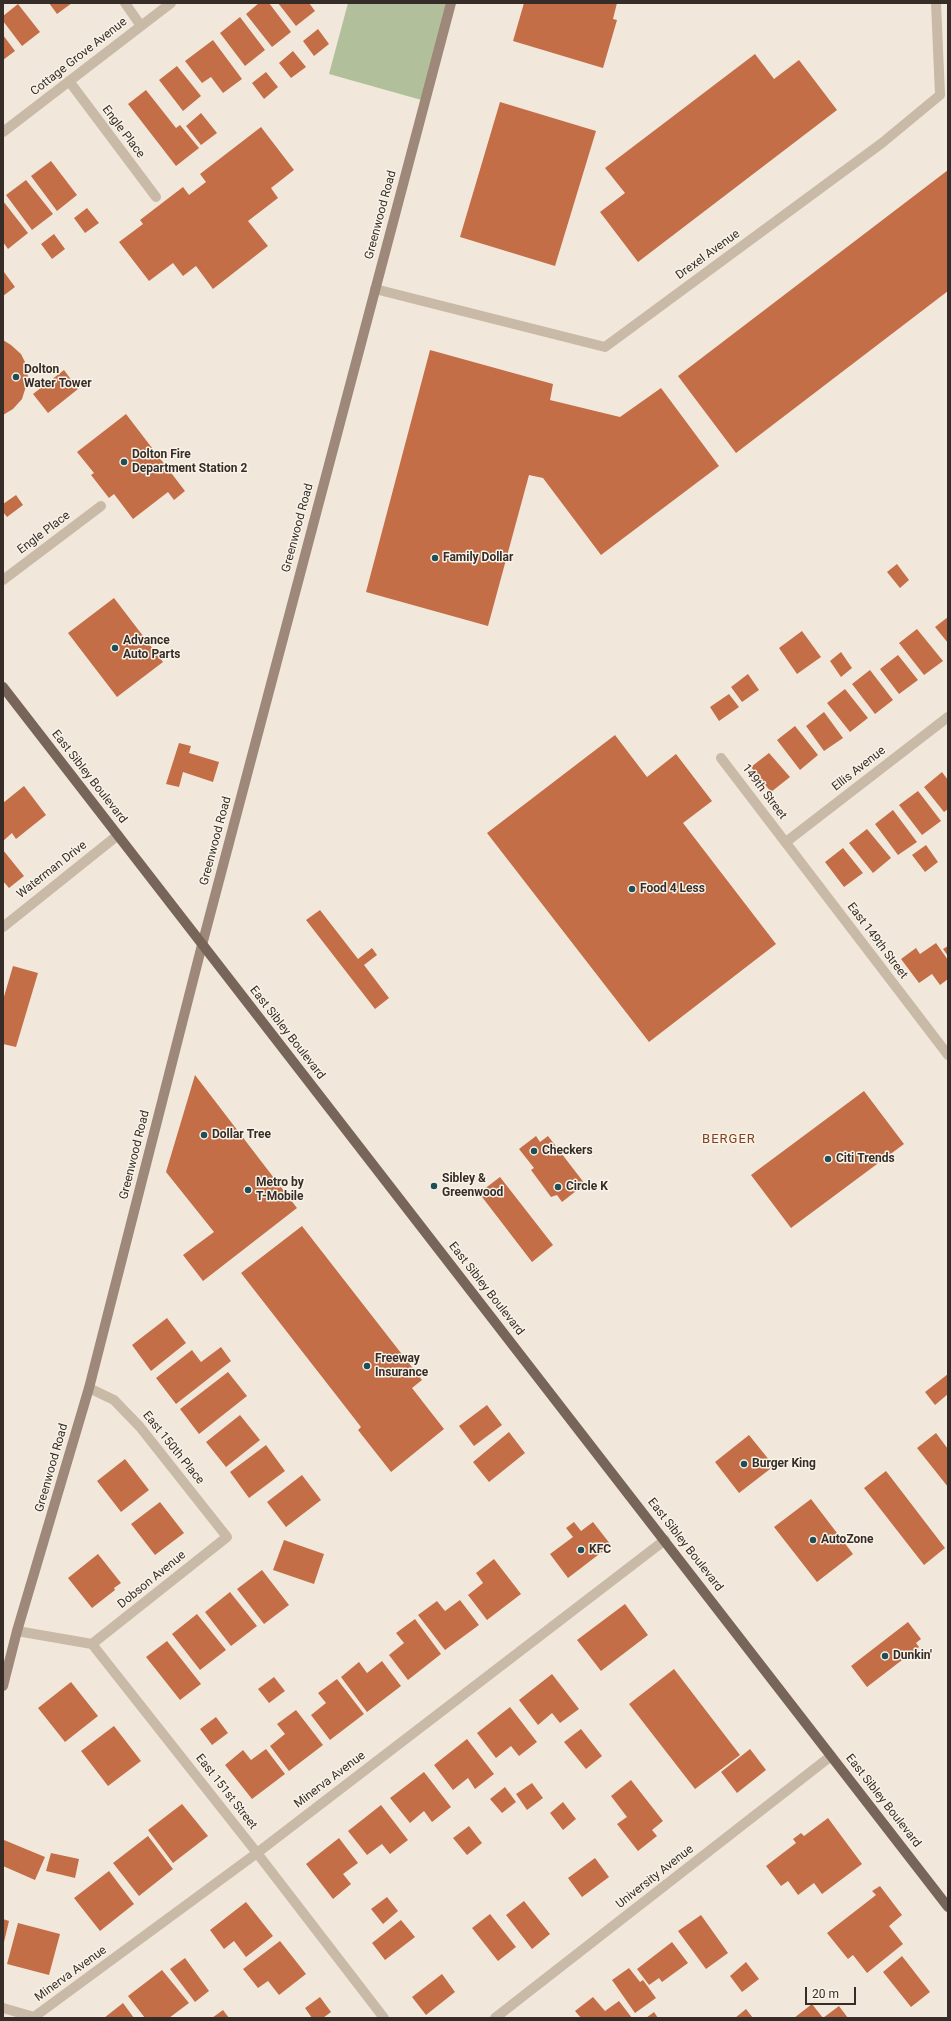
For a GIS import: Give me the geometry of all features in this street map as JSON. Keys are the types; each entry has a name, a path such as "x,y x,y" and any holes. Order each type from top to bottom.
{"main road":[{"name":"East Sibley Boulevard","path":"3,687 948,1907"}],"street":[{"path":"125,3 141,26"},
{"name":"Cottage Grove Avenue","path":"3,132 171,3"},
{"name":"Greenwood Road","path":"3,1686 17,1631 89,1388 202,945 451,3"},
{"name":"Drexel Avenue","path":"375,289 605,347 882,143 940,95 936,3"},
{"name":"Engle Place","path":"69,82 156,197"},
{"name":"Engle Place","path":"3,580 101,506"},
{"name":"Ellis Avenue","path":"786,842 948,717"},
{"name":"149th Street","path":"721,758 786,842"},
{"name":"Waterman Drive","path":"3,927 118,835"},
{"name":"East 149th Street","path":"786,842 946,1049"},
{"name":"East 150th Place","path":"89,1388 114,1400 140,1427 227,1536"},
{"name":"Dobson Avenue","path":"92,1644 227,1536"},
{"name":"Minerva Avenue","path":"3,2008 34,2017 257,1853 665,1540"},
{"path":"17,1631 92,1644"},
{"name":"East 151st Street","path":"92,1644 257,1853 384,2018"},
{"name":"University Avenue","path":"494,2018 831,1756"}],"green space":[{"path":"348,3 450,3 425,101 329,74"}],"building":[{"path":"49,3 72,3 57,14"},
{"path":"259,3 269,3 291,32 272,47 246,14"},
{"path":"278,3 309,3 315,11 296,26"},
{"path":"524,3 617,3 613,19 617,20 603,68 513,41"},
{"path":"18,4 40,32 22,46 3,21 3,16"},
{"path":"240,17 265,50 245,66 220,33"},
{"path":"318,29 329,44 314,56 303,41"},
{"path":"3,35 15,51 3,60"},
{"path":"213,40 242,79 223,93 211,77 202,83 185,61"},
{"path":"293,51 306,67 291,78 279,63"},
{"path":"755,54 774,79 799,60 837,110 638,262 600,212 625,193 605,168"},
{"path":"177,66 201,96 183,111 159,80"},
{"path":"266,72 278,87 264,99 252,83"},
{"path":"146,90 176,128 180,125 199,148 176,166 128,104"},
{"path":"500,102 596,131 555,266 460,237"},
{"path":"201,113 217,133 201,145 186,126"},
{"path":"261,127 294,170 271,188 278,198 248,221 268,246 213,289 196,266 183,276 173,263 149,281 119,242 143,224 140,220 183,187 189,195 206,182 200,174"},
{"path":"51,161 77,195 57,211 31,176"},
{"path":"948,170 948,291 736,453 678,376"},
{"path":"26,180 53,214 32,230 6,195"},
{"path":"3,201 28,233 8,249 3,242"},
{"path":"87,208 99,223 85,233 74,218"},
{"path":"54,234 65,249 52,259 41,244"},
{"path":"4,272 15,287 3,296 3,273"},
{"name":"Dolton Water Tower","path":"3,340 21,354 27,366 28,380 22,399 13,409 3,415"},
{"path":"430,350 553,384 550,400 620,417 661,388 719,466 601,555 543,478 529,475 488,626 366,592"},
{"path":"64,370 78,389 48,413 33,394"},
{"name":"Dolton Fire Department Station 2","path":"126,414 185,491 174,500 168,492 133,519 114,494 109,498 91,475 94,473 77,452"},
{"path":"16,495 23,505 7,517 3,512 3,504"},
{"path":"897,564 909,580 900,588 887,572"},
{"name":"Advance Auto Parts","path":"114,598 163,662 117,697 68,633"},
{"path":"948,617 948,643 935,627"},
{"path":"917,629 943,661 924,675 899,643"},
{"path":"802,631 821,657 797,674 779,648"},
{"path":"841,652 852,668 841,677 830,661"},
{"path":"898,655 918,680 899,694 880,669"},
{"path":"870,670 893,700 875,714 852,684"},
{"path":"748,674 759,690 742,702 731,687"},
{"path":"845,689 868,718 850,732 827,703"},
{"path":"729,694 739,707 719,721 710,707"},
{"path":"824,712 843,738 824,751 806,726"},
{"path":"795,726 818,755 800,770 777,740"},
{"name":"Food 4 Less","path":"615,735 647,777 676,754 712,801 683,823 776,944 649,1042 487,833"},
{"path":"179,743 191,746 189,753 219,762 213,782 183,772 179,787 166,784"},
{"path":"769,753 790,777 771,792 751,767"},
{"path":"942,772 948,780 948,809 944,812 924,787"},
{"path":"24,786 46,815 16,839 12,833 3,841 3,803"},
{"path":"918,791 941,821 922,835 899,805"},
{"path":"893,810 917,842 898,855 875,824"},
{"path":"867,829 891,858 873,873 849,843"},
{"path":"926,845 938,862 925,872 912,855"},
{"path":"843,848 863,873 844,887 825,862"},
{"path":"3,850 24,876 9,888 3,881"},
{"path":"320,910 358,959 372,948 377,955 364,965 389,998 375,1009 306,920"},
{"path":"936,943 948,960 948,979 940,985 932,974 919,983 901,959 916,948 920,954"},
{"path":"948,946 948,956 943,949"},
{"path":"13,966 38,973 16,1047 3,1044 3,1000"},
{"path":"195,1075 297,1208 203,1281 183,1255 214,1232 166,1172"},
{"name":"Citi Trends","path":"864,1091 904,1144 791,1228 751,1175"},
{"path":"536,1136 540,1142 548,1136 585,1184 562,1202 557,1195 551,1197 531,1170 534,1168 519,1149"},
{"path":"500,1177 553,1245 532,1262 479,1193"},
{"path":"302,1226 422,1380 412,1388 444,1429 391,1472 358,1430 361,1427 241,1273"},
{"path":"167,1318 186,1343 151,1371 132,1345"},
{"path":"221,1347 231,1361 176,1404 156,1378 192,1350 201,1362"},
{"path":"228,1372 247,1396 199,1434 180,1409"},
{"path":"948,1374 948,1394 935,1405 925,1392"},
{"path":"487,1405 502,1425 474,1446 459,1426"},
{"path":"240,1415 260,1440 226,1467 206,1442"},
{"path":"509,1432 525,1453 489,1482 473,1462"},
{"path":"936,1433 948,1449 948,1487 917,1448"},
{"name":"Burger King","path":"749,1435 774,1466 739,1493 715,1462"},
{"path":"266,1445 285,1471 249,1498 230,1472"},
{"path":"125,1459 149,1490 121,1512 97,1481"},
{"path":"886,1471 945,1548 924,1565 864,1488"},
{"path":"302,1475 321,1500 286,1527 267,1502"},
{"name":"AutoZone","path":"811,1499 853,1554 817,1582 774,1527"},
{"path":"160,1502 184,1533 155,1555 131,1524"},
{"name":"KFC","path":"574,1522 581,1531 593,1522 611,1545 568,1578 550,1554 573,1537 566,1528"},
{"path":"284,1540 324,1554 314,1584 273,1570"},
{"path":"98,1554 121,1583 114,1588 115,1590 92,1608 68,1578"},
{"path":"494,1559 521,1594 487,1620 468,1595 483,1583 476,1573"},
{"path":"262,1570 289,1605 264,1624 237,1589"},
{"path":"230,1592 257,1626 231,1646 205,1612"},
{"path":"460,1600 479,1625 445,1650 418,1615 437,1601 445,1611"},
{"path":"625,1604 648,1635 601,1671 577,1640"},
{"path":"197,1614 226,1650 200,1670 172,1634"},
{"path":"415,1619 441,1654 408,1680 389,1655 404,1643 396,1633"},
{"name":"Dunkin'","path":"908,1622 921,1639 916,1643 919,1647 867,1687 851,1666"},
{"path":"167,1641 201,1684 180,1700 146,1657"},
{"path":"382,1661 401,1686 367,1712 341,1677 359,1662 367,1673"},
{"path":"674,1669 740,1755 695,1789 629,1704"},
{"path":"552,1674 579,1709 560,1723 552,1713 538,1725 519,1700"},
{"path":"274,1677 285,1691 269,1703 258,1689"},
{"path":"337,1679 364,1714 330,1740 311,1715 326,1703 318,1693"},
{"path":"71,1682 98,1716 65,1742 38,1708"},
{"path":"510,1707 537,1742 519,1756 511,1746 496,1758 477,1733"},
{"path":"296,1710 323,1745 289,1771 270,1746 285,1734 277,1724"},
{"path":"216,1717 228,1733 212,1745 200,1729"},
{"path":"114,1726 141,1761 108,1786 81,1751"},
{"path":"581,1729 602,1756 586,1769 564,1742"},
{"path":"467,1739 494,1774 475,1789 468,1778 453,1790 434,1765"},
{"path":"266,1749 285,1774 252,1799 225,1765 243,1750 251,1760"},
{"path":"750,1749 766,1770 737,1793 721,1772"},
{"path":"424,1772 451,1807 432,1822 424,1811 410,1823 390,1798"},
{"path":"631,1780 663,1821 652,1830 657,1836 638,1851 617,1824 627,1817 611,1796"},
{"path":"532,1783 543,1798 527,1810 516,1794"},
{"path":"505,1787 516,1802 502,1813 490,1799"},
{"path":"563,1802 576,1819 563,1830 550,1813"},
{"path":"182,1804 208,1836 173,1863 148,1830"},
{"path":"381,1805 408,1840 390,1854 382,1844 367,1855 348,1831"},
{"path":"828,1818 862,1864 822,1894 814,1883 798,1895 788,1881 781,1886 766,1866 796,1843 793,1839 801,1833 804,1836"},
{"path":"469,1826 482,1843 467,1855 453,1838"},
{"path":"148,1836 173,1869 139,1896 113,1863"},
{"path":"339,1838 358,1863 343,1874 351,1884 333,1899 306,1864"},
{"path":"4,1840 45,1857 35,1880 3,1866"},
{"path":"51,1853 79,1859 75,1878 46,1871"},
{"path":"595,1858 609,1877 582,1897 568,1878"},
{"path":"109,1871 134,1904 100,1931 74,1898"},
{"path":"880,1886 902,1915 889,1926 903,1944 867,1973 853,1955 848,1959 827,1933 876,1895 872,1891"},
{"path":"387,1897 398,1911 383,1924 371,1909"},
{"path":"524,1901 550,1934 532,1949 506,1915"},
{"path":"246,1902 273,1936 246,1957 234,1941 224,1949 210,1930"},
{"path":"490,1914 516,1947 498,1961 472,1928"},
{"path":"701,1915 728,1953 706,1969 678,1931"},
{"path":"3,1919 9,1921 4,1942 3,1942"},
{"path":"401,1920 415,1937 385,1960 372,1943"},
{"path":"18,1923 60,1934 49,1975 7,1964"},
{"path":"280,1941 306,1974 279,1995 268,1981 258,1988 243,1969"},
{"path":"672,1942 688,1963 662,1982 659,1978 649,1985 637,1969"},
{"path":"902,1956 930,1992 911,2007 883,1972"},
{"path":"185,1958 209,1991 195,2002 170,1969"},
{"path":"746,1962 759,1979 742,1992 730,1976"},
{"path":"629,1968 640,1982 643,1980 656,1998 635,2013 612,1980"},
{"path":"162,1970 189,2003 169,2018 145,2018 128,1996"},
{"path":"442,1974 455,1992 426,2015 412,1997"},
{"path":"320,1997 331,2012 323,2018 312,2018 305,2008"},
{"path":"593,1997 605,2011 619,2001 632,2018 581,2018 575,2011"},
{"path":"123,2003 134,2018 104,2018"},
{"path":"812,2004 823,2018 794,2018"},
{"path":"839,2006 848,2018 823,2018"},
{"path":"746,2009 753,2018 735,2018"},
{"path":"223,2010 229,2018 212,2018"},
{"path":"654,2012 658,2018 646,2018"}],"place":[{"name":"Dolton Water Tower","path":"16,377"},
{"name":"Dolton Fire Department Station 2","path":"124,462"},
{"name":"Family Dollar","path":"435,558"},
{"name":"Advance Auto Parts","path":"115,648"},
{"name":"Food 4 Less","path":"632,889"},
{"name":"Dollar Tree","path":"204,1135"},
{"name":"Checkers","path":"534,1151"},
{"name":"Citi Trends","path":"828,1159"},
{"name":"Sibley & Greenwood","path":"434,1186"},
{"name":"Circle K","path":"558,1187"},
{"name":"Metro by T-Mobile","path":"248,1190"},
{"name":"Freeway Insurance","path":"367,1366"},
{"name":"Burger King","path":"744,1464"},
{"name":"AutoZone","path":"813,1540"},
{"name":"KFC","path":"581,1550"},
{"name":"Dunkin'","path":"885,1656"}],"district":[{"name":"BERGER","path":"729,1140"}]}
